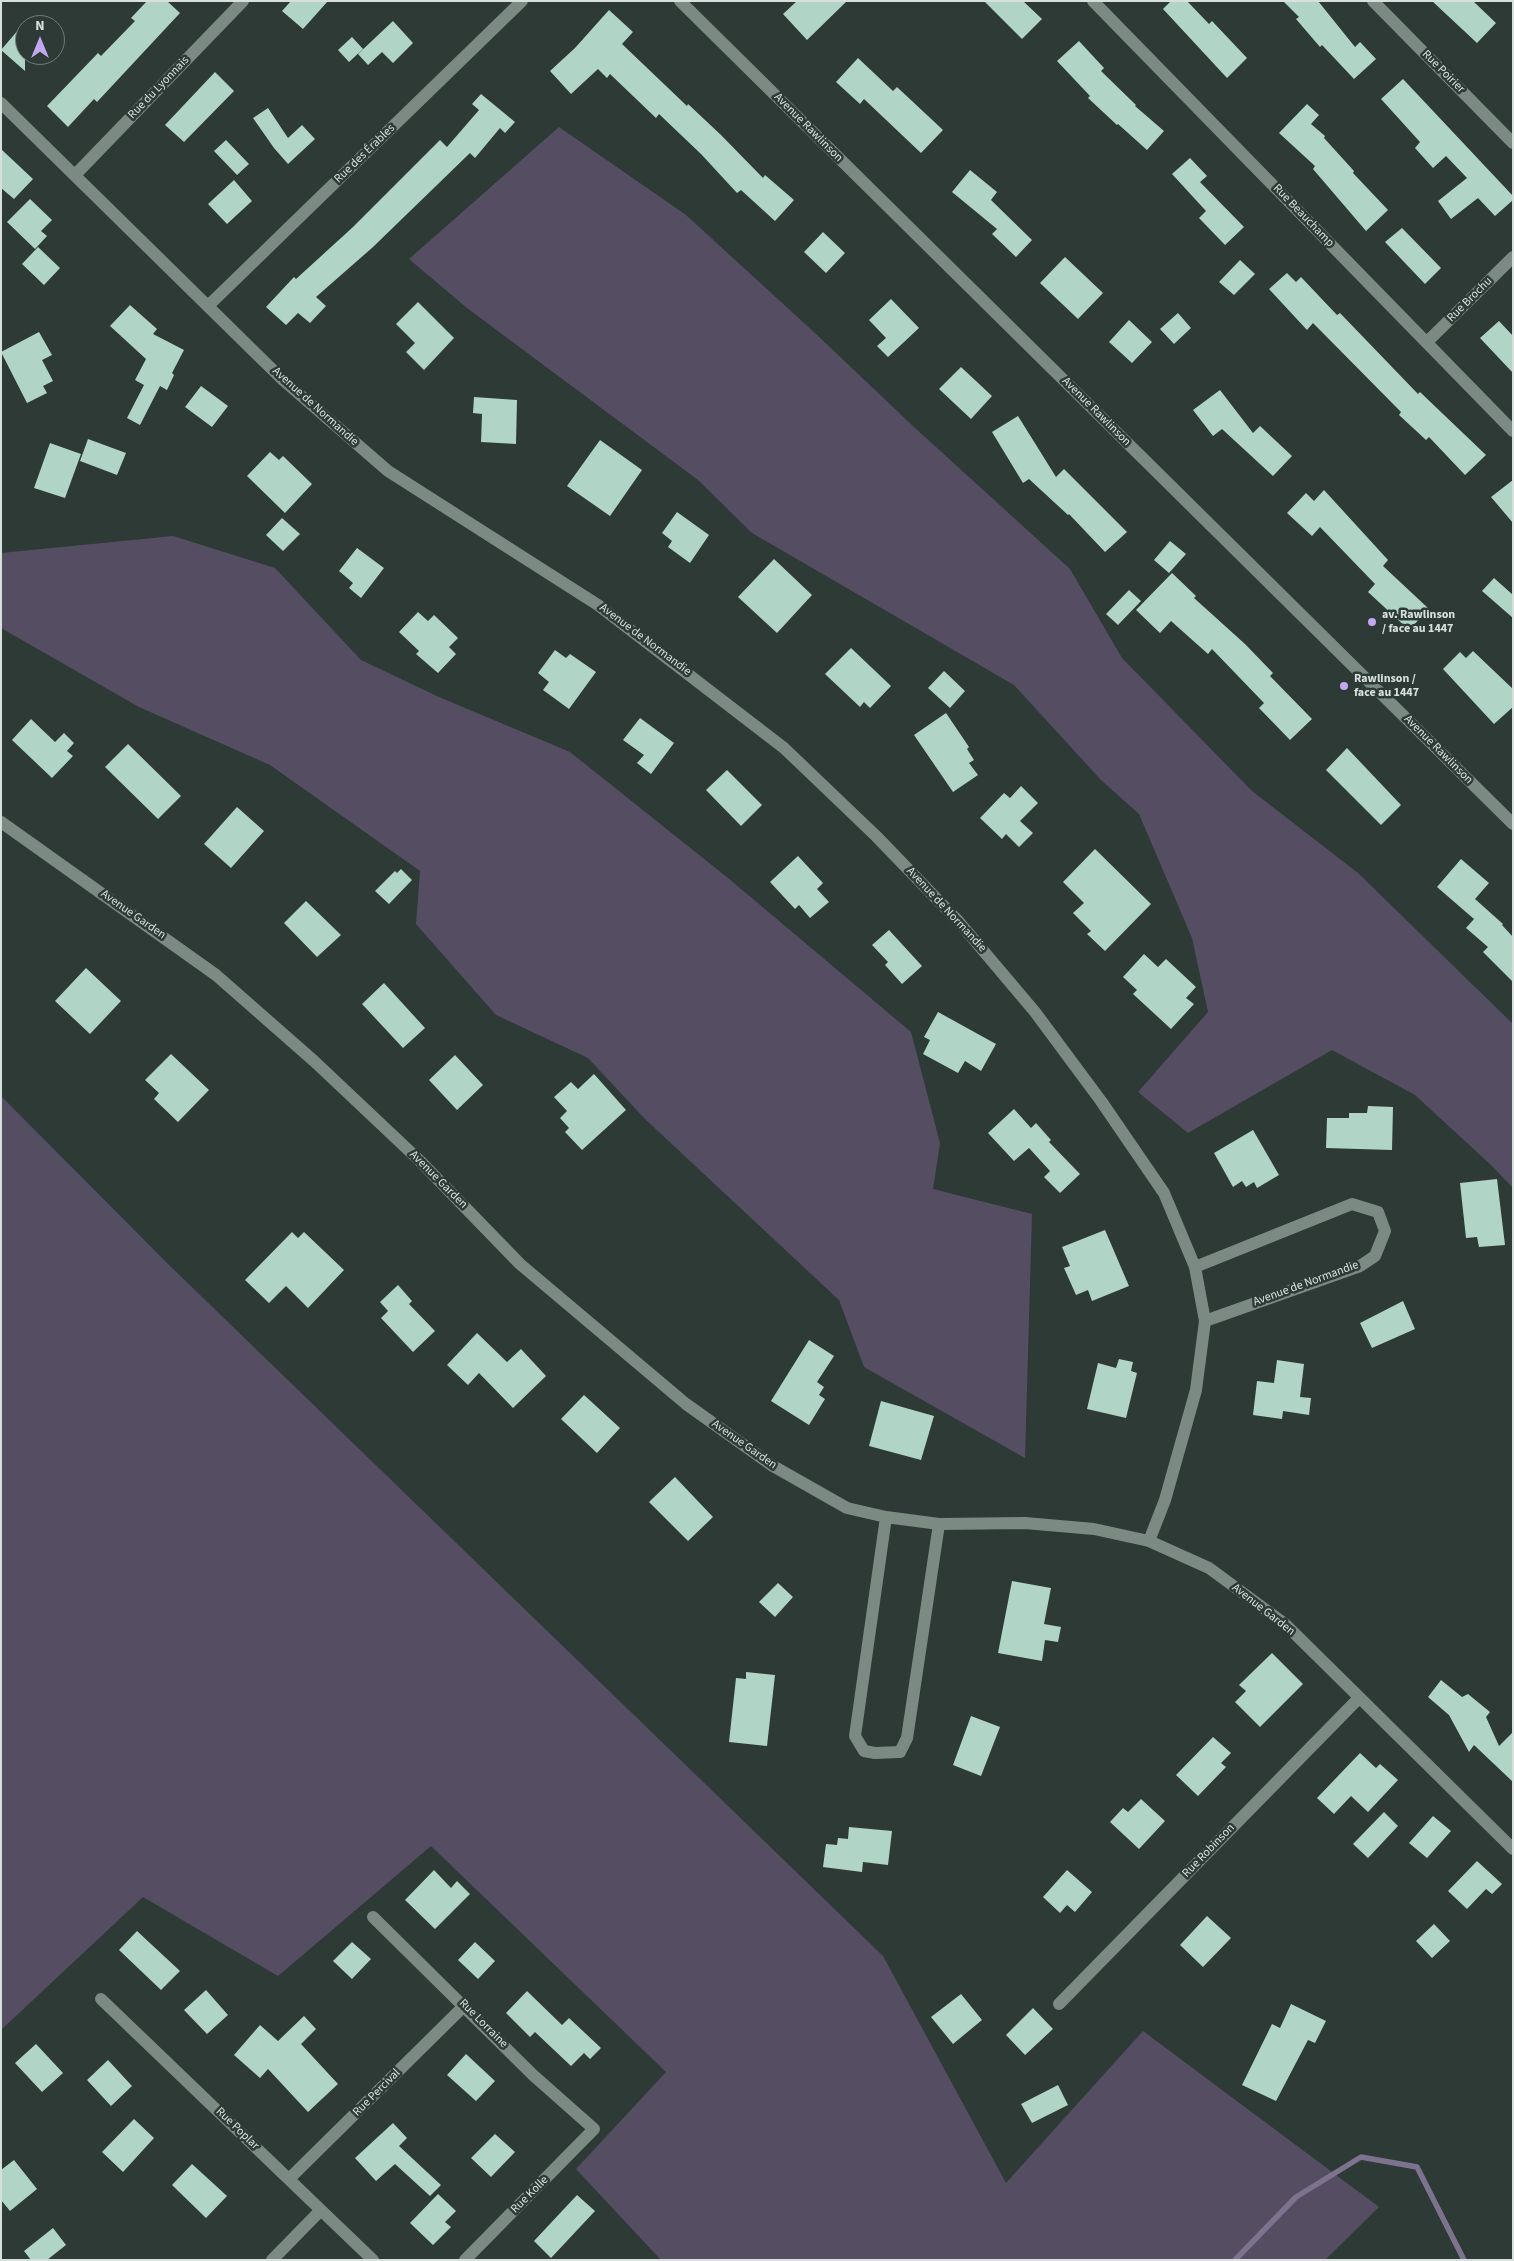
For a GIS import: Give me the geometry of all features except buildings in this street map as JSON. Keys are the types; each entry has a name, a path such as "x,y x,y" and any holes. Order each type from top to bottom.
{"street":[{"name":"Rue du Lyonnais","path":"75,175 243,1"},
{"name":"Rue des Érables","path":"208,306 522,1"},
{"name":"Avenue Rawlinson","path":"680,1 1513,824"},
{"name":"Rue Beauchamp","path":"1093,1 1513,431"},
{"name":"Rue Poirier","path":"1373,1 1513,143"},
{"name":"Avenue de Normandie","path":"1,103 282,379 388,471 598,605 784,748 862,823 959,922 1035,1012 1101,1101 1164,1193 1195,1266 1205,1321 1196,1390 1165,1500 1148,1541"},
{"name":"Rue Brochu","path":"1427,342 1513,257"},
{"name":"Avenue Garden","path":"1,822 216,975 314,1061 420,1161 520,1264 686,1404 773,1466 847,1508 886,1517 939,1524 1035,1523 1094,1529 1148,1541 1208,1568 1285,1624 1513,1849"},
{"name":"Avenue de Normandie","path":"1195,1266 1352,1204 1378,1212 1385,1231 1375,1256 1360,1266 1205,1321"},
{"path":"886,1517 855,1736 864,1751 875,1753 900,1752 908,1738 939,1524"},
{"name":"Rue Robinson","path":"1059,2004 1360,1698"},
{"name":"Rue Lorraine","path":"373,1917 533,2075 594,2128"},
{"name":"Rue Poplar","path":"100,1999 373,2260"},
{"name":"Rue Percival","path":"289,2180 464,2006"},
{"name":"Rue Kolle","path":"465,2260 594,2128"},
{"path":"272,2260 321,2210"}],"shaded area":[{"path":"559,127 686,215 1070,569 1122,658 1252,791 1358,873 1513,1024 1513,1188 1491,1165 1415,1095 1332,1050 1188,1133 1138,1092 1208,1012 1192,938 1139,814 1101,780 1014,685 752,533 698,480 467,308 409,259"},
{"path":"173,536 275,568 361,660 439,697 570,752 728,878 911,1032 940,1143 933,1189 1032,1214 1025,1458 864,1367 839,1300 645,1119 588,1058 496,1015 416,924 420,871 270,765 139,707 1,628 1,553"},
{"path":"1,1096 169,1265 883,1956 1006,2183 1143,2031 1379,2207 1325,2260 661,2260 576,2169 666,2072 431,1846 278,1976 143,1897 1,2030"}],"waterway":[{"path":"1235,2260 1296,2197 1361,2157 1417,2167 1464,2260"}],"place":[{"name":"av. Rawlinson / face au 1447","path":"1372,622"},
{"name":"Rawlinson / face au 1447","path":"1344,686"}]}
